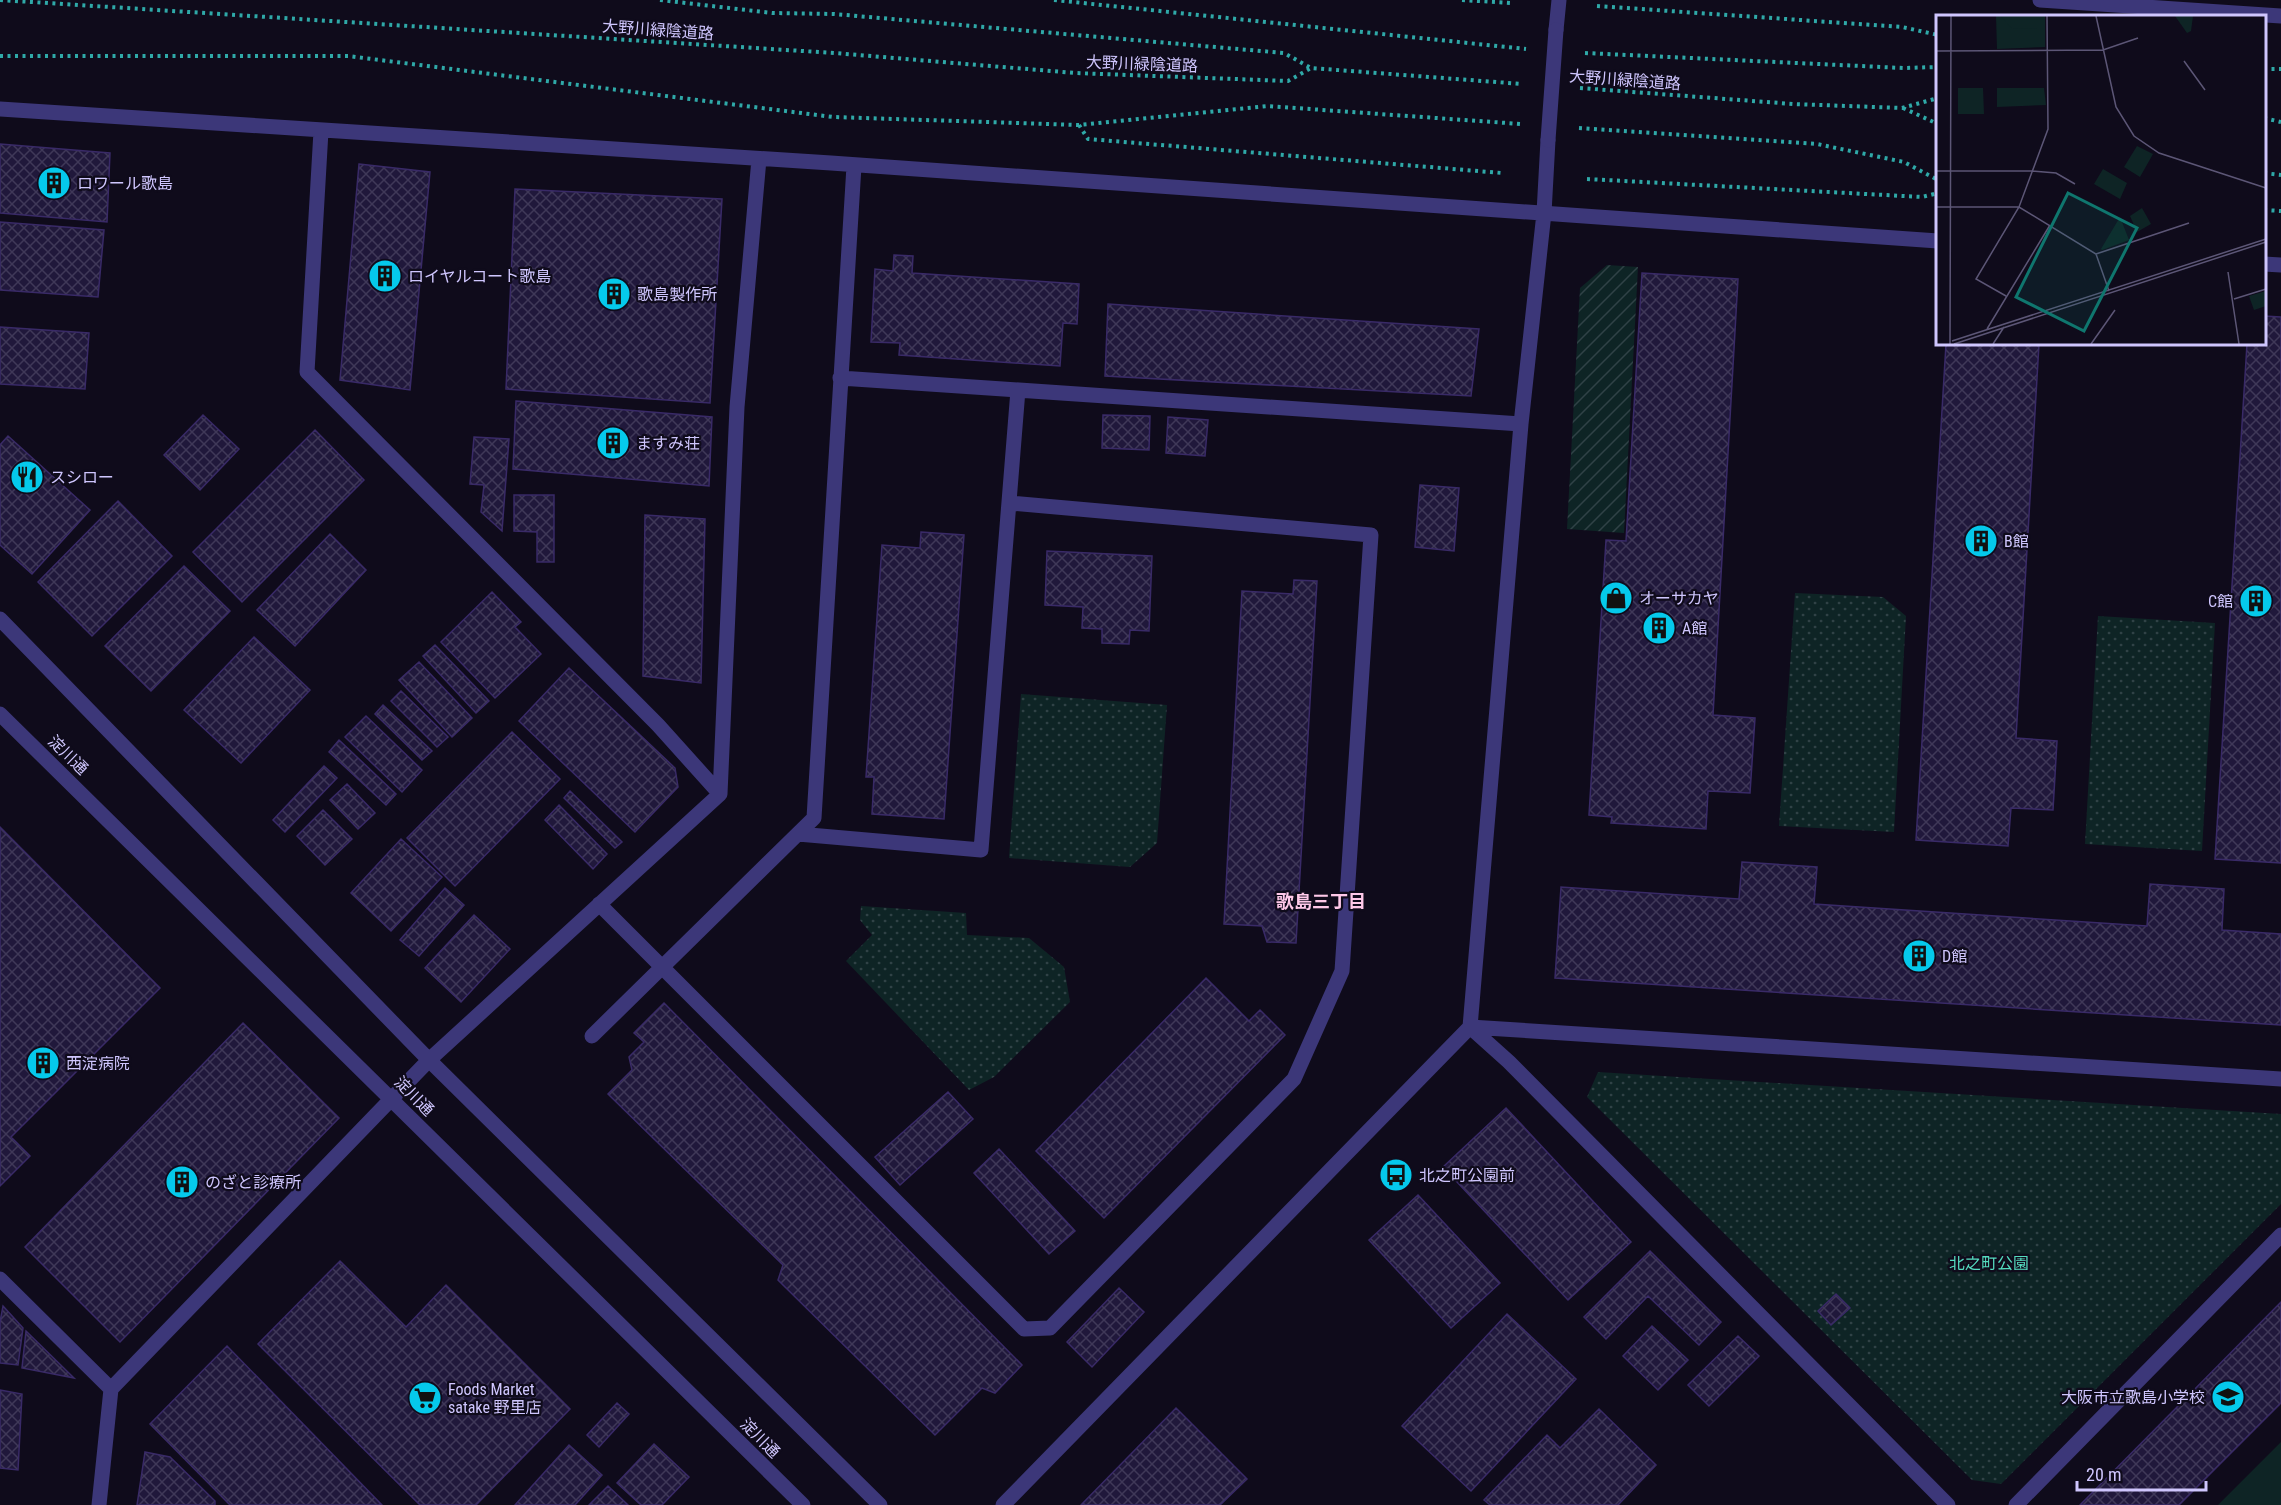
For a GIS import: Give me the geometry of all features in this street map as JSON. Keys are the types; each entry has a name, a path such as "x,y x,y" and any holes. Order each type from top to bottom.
{"street":[{"path":"1003,1505 1470,1027 1521,424 1544,213 1559,0"},
{"path":"2040,0 2240,7 2281,16"},
{"path":"0,109 1936,241"},
{"path":"321,131 307,372 658,725 720,794"},
{"path":"99,1505 111,1389 429,1060 720,794 737,406 759,159"},
{"path":"592,1036 814,818 854,166"},
{"path":"2266,264 2281,265"},
{"path":"840,378 1521,424"},
{"path":"798,834 981,850 1018,390"},
{"path":"599,904 1024,1329 1050,1328 1294,1079 1342,971 1371,535 1010,503"},
{"path":"0,619 429,1060 880,1505"},
{"name":"淀川通","path":"0,714 803,1505"},
{"path":"1470,1027 2281,1079"},
{"path":"1470,1027 1509,1062 1948,1505"},
{"path":"2016,1505 2281,1234"},
{"path":"0,1279 111,1389"}],"path":[{"name":"大野川緑陰道路","path":"0,0 834,53 1075,73 1288,81 1311,68"},
{"name":"大野川緑陰道路","path":"660,0 772,13 834,14 1284,53 1311,68 1522,84"},
{"path":"1054,0 1535,50"},
{"path":"1462,0 1511,3"},
{"path":"1598,6 1902,27 1936,35"},
{"path":"1581,53 1903,68 1936,67"},
{"path":"0,56 348,56 833,117 1079,125 1267,106 1530,124"},
{"name":"大野川緑陰道路","path":"1570,88 1793,104 1902,108 1936,99"},
{"name":"大野川緑陰道路","path":"1902,108 1936,123"},
{"path":"2266,118 2281,122"},
{"path":"1079,125 1088,140 1502,172"},
{"path":"1578,127 1817,144 1904,162 1936,179"},
{"path":"2266,173 2281,175"},
{"path":"1587,179 1922,197 1936,194"},
{"path":"2266,210 2281,211"}],"green space":[{"path":"1607,265 1638,267 1624,533 1567,529 1580,288"},
{"path":"1795,593 1883,597 1906,616 1894,832 1779,826"},
{"path":"2098,616 2215,623 2202,851 2085,844"},
{"path":"1021,694 1167,705 1157,843 1130,867 1009,858"},
{"path":"861,906 966,913 967,935 1029,938 1064,967 1070,1002 994,1077 969,1090 846,961 872,935 860,920"},
{"name":"北之町公園","path":"1598,1072 2281,1114 2281,1204 2001,1484 1972,1480 1587,1097"},
{"path":"2281,1442 2281,1505 2218,1505"}],"building":[{"name":"ロワール歌島","path":"0,144 110,153 107,222 0,213"},
{"name":"ロイヤルコート歌島","path":"359,164 430,172 410,390 340,380"},
{"name":"歌島製作所","path":"515,189 722,199 710,403 506,389"},
{"path":"0,222 104,230 98,297 0,290"},
{"path":"894,255 913,256 912,273 1079,284 1077,324 1063,323 1060,366 899,355 900,343 871,342 875,269 893,271"},
{"name":"A館","path":"1642,273 1738,279 1713,715 1755,718 1750,793 1708,791 1706,829 1611,823 1612,817 1589,815 1606,540 1626,541"},
{"path":"1108,304 1479,329 1471,396 1105,376"},
{"name":"C館","path":"2266,316 2281,317 2281,863 2215,859 2247,345 2266,345"},
{"path":"0,327 89,333 85,389 0,384"},
{"name":"B館","path":"1946,345 2039,345 2016,738 2057,741 2053,810 2011,808 2008,846 1916,840"},
{"name":"ますみ荘","path":"516,401 712,417 709,486 513,469"},
{"path":"203,415 239,449 200,490 164,455"},
{"path":"1103,415 1150,416 1149,450 1102,448"},
{"path":"1168,417 1208,420 1205,456 1166,453"},
{"path":"315,430 364,480 242,602 193,552"},
{"name":"スシロー","path":"8,436 90,510 32,574 0,545 0,445"},
{"path":"474,437 509,439 502,531 481,512 484,485 470,484"},
{"path":"1420,485 1459,488 1454,551 1415,547"},
{"path":"514,495 554,495 554,562 537,562 537,532 514,531"},
{"path":"118,501 172,556 92,636 38,582"},
{"path":"645,515 705,519 701,683 643,676"},
{"path":"921,532 964,535 944,819 872,814 874,777 866,777 882,545 920,548"},
{"path":"330,534 366,570 295,646 257,610"},
{"path":"1047,551 1152,556 1149,631 1130,630 1129,644 1102,643 1102,629 1082,628 1083,607 1045,605"},
{"path":"184,566 230,611 151,691 105,646"},
{"path":"1294,580 1317,581 1296,943 1267,942 1262,926 1224,924 1242,591 1293,594"},
{"path":"492,592 521,622 515,627 541,654 495,698 441,642"},
{"path":"254,637 310,690 241,763 184,710"},
{"path":"435,645 489,701 476,713 423,656"},
{"path":"419,662 472,718 452,737 399,680"},
{"path":"569,668 675,768 678,787 635,832 519,721"},
{"path":"401,691 448,737 437,747 391,701"},
{"path":"383,705 432,751 422,760 375,714"},
{"path":"366,716 422,770 402,792 345,737"},
{"path":"512,732 560,779 455,886 407,838"},
{"path":"339,740 396,794 386,805 329,752"},
{"path":"324,766 337,778 285,832 273,820"},
{"path":"347,784 375,813 358,829 330,800"},
{"path":"570,791 622,842 615,848 564,798"},
{"path":"559,805 607,854 593,869 545,820"},
{"path":"323,810 352,839 325,865 297,836"},
{"name":"西淀病院","path":"0,827 160,988 11,1137 30,1156 0,1186"},
{"path":"401,839 442,877 391,931 351,893"},
{"name":"D館","path":"1742,862 1817,867 1814,904 2147,926 2150,884 2224,889 2222,930 2281,934 2281,1025 1555,978 1561,887 1739,899"},
{"path":"445,888 464,905 419,956 400,940"},
{"path":"474,915 510,949 461,1002 425,968"},
{"path":"1206,978 1249,1021 1260,1010 1285,1035 1104,1218 1036,1151"},
{"path":"664,1003 1022,1365 995,1393 982,1388 935,1435 778,1280 783,1265 608,1094 632,1070 629,1057 644,1042 634,1033"},
{"name":"のざと診療所","path":"243,1023 339,1118 120,1342 25,1247"},
{"path":"948,1092 973,1119 900,1185 875,1157"},
{"path":"1506,1108 1631,1242 1568,1300 1443,1167"},
{"path":"999,1149 1075,1231 1049,1254 974,1173"},
{"path":"1418,1195 1500,1283 1451,1328 1369,1240"},
{"path":"1650,1251 1721,1322 1699,1345 1648,1296 1606,1339 1584,1317"},
{"path":"340,1261 406,1327 446,1285 570,1409 476,1505 420,1505 258,1344"},
{"path":"1119,1288 1144,1312 1092,1367 1067,1342"},
{"path":"1836,1294 1850,1308 1831,1325 1818,1311"},
{"name":"大阪市立歌島小学校","path":"2281,1302 2281,1403 2179,1505 2080,1505"},
{"path":"3,1306 23,1328 18,1365 0,1363 0,1322"},
{"path":"1507,1314 1576,1379 1471,1491 1402,1426"},
{"path":"1652,1326 1688,1360 1658,1390 1623,1356"},
{"path":"26,1331 74,1378 22,1368"},
{"path":"1738,1336 1759,1356 1709,1406 1688,1385"},
{"path":"227,1346 382,1505 230,1505 150,1424"},
{"path":"0,1390 22,1394 18,1470 0,1468"},
{"path":"617,1403 629,1414 599,1447 587,1435"},
{"path":"1176,1408 1247,1479 1220,1505 1081,1505"},
{"path":"1599,1409 1656,1465 1618,1505 1490,1505 1484,1500 1547,1435 1560,1448"},
{"path":"654,1444 689,1477 662,1505 641,1505 617,1483"},
{"path":"569,1445 602,1475 575,1505 515,1505"},
{"path":"145,1452 170,1457 215,1501 215,1505 137,1505"},
{"path":"608,1486 628,1505 589,1505"}],"place":[{"name":"ロワール歌島","path":"54,183"},
{"name":"ロイヤルコート歌島","path":"385,276"},
{"name":"歌島製作所","path":"614,294"},
{"name":"ますみ荘","path":"613,443"},
{"name":"スシロー","path":"27,477"},
{"name":"B館","path":"1981,541"},
{"name":"オーサカヤ","path":"1616,598"},
{"name":"C館","path":"2256,601"},
{"name":"A館","path":"1659,628"},
{"name":"D館","path":"1919,956"},
{"name":"西淀病院","path":"43,1063"},
{"name":"北之町公園前","path":"1396,1175"},
{"name":"のざと診療所","path":"182,1182"},
{"name":"大阪市立歌島小学校","path":"2228,1397"},
{"name":"Foods Market satake 野里店","path":"425,1398"}],"district":[{"name":"歌島三丁目","path":"1321,901"}]}
